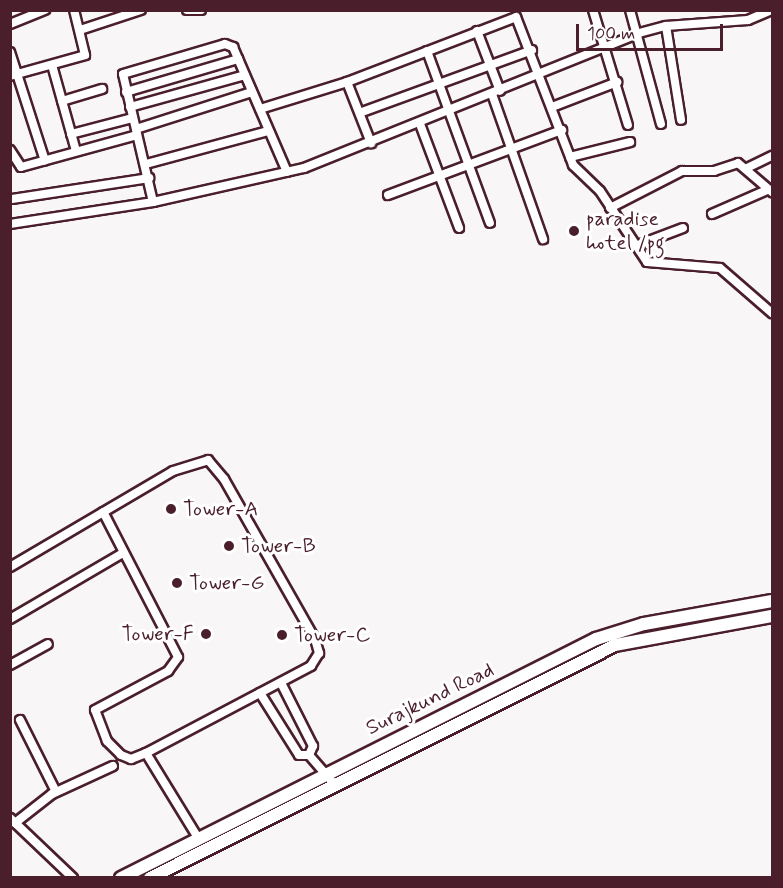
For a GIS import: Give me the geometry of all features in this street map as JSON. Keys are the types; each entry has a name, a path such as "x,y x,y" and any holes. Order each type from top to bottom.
{"main road":[{"name":"Surajkund Road","path":"150,878 182,854 198,838 610,633 772,601"},
{"name":"Surajkund Road","path":"121,878 182,854 334,784 615,645 772,616"}],"street":[{"path":"10,24 45,10"},
{"path":"14,75 85,55 74,10"},
{"path":"80,30 141,10"},
{"path":"187,10 201,10"},
{"path":"593,10 607,46 628,124"},
{"path":"630,10 639,33 661,124"},
{"path":"10,224 153,202 287,172 420,124 639,33 666,26 748,20 771,10"},
{"path":"260,109 347,82 516,17 532,50 570,158 654,265 725,270 772,313"},
{"path":"666,26 681,120"},
{"path":"477,31 491,65 512,148 543,238"},
{"path":"153,202 146,164 123,75 225,44 233,47 287,172"},
{"path":"362,112 532,50"},
{"path":"427,51 452,109 490,222"},
{"path":"10,52 14,75 45,161"},
{"path":"126,92 238,58"},
{"path":"52,65 76,151"},
{"path":"130,107 245,75"},
{"path":"347,82 362,112 371,143"},
{"path":"552,107 617,82"},
{"path":"62,101 102,89"},
{"path":"10,150 21,167 137,132 252,92"},
{"path":"71,134 133,118"},
{"path":"420,124 459,228"},
{"path":"388,195 562,130"},
{"path":"146,164 268,131"},
{"path":"570,158 630,142"},
{"path":"747,168 772,156"},
{"path":"610,208 682,171 714,171 738,163 747,168 770,191 712,214"},
{"path":"12,199 149,178"},
{"path":"638,245 683,228"},
{"path":"12,562 173,471 208,460 215,465 320,653 311,666 146,753 131,759 121,755 95,717 101,704 168,671 178,657 103,512"},
{"path":"10,619 123,553"},
{"path":"10,665 48,644"},
{"path":"281,683 313,746 309,755"},
{"path":"260,693 299,755 309,755 334,784"},
{"path":"20,720 56,792"},
{"path":"146,753 198,838"},
{"path":"73,878 13,820 56,792 113,766"}],"place":[{"name":"paradise hotel /pg","path":"574,231"},
{"name":"Tower-A","path":"171,509"},
{"name":"Tower-B","path":"229,546"},
{"name":"Tower-G","path":"177,583"},
{"name":"Tower-F","path":"206,634"},
{"name":"Tower-C","path":"282,635"}]}
